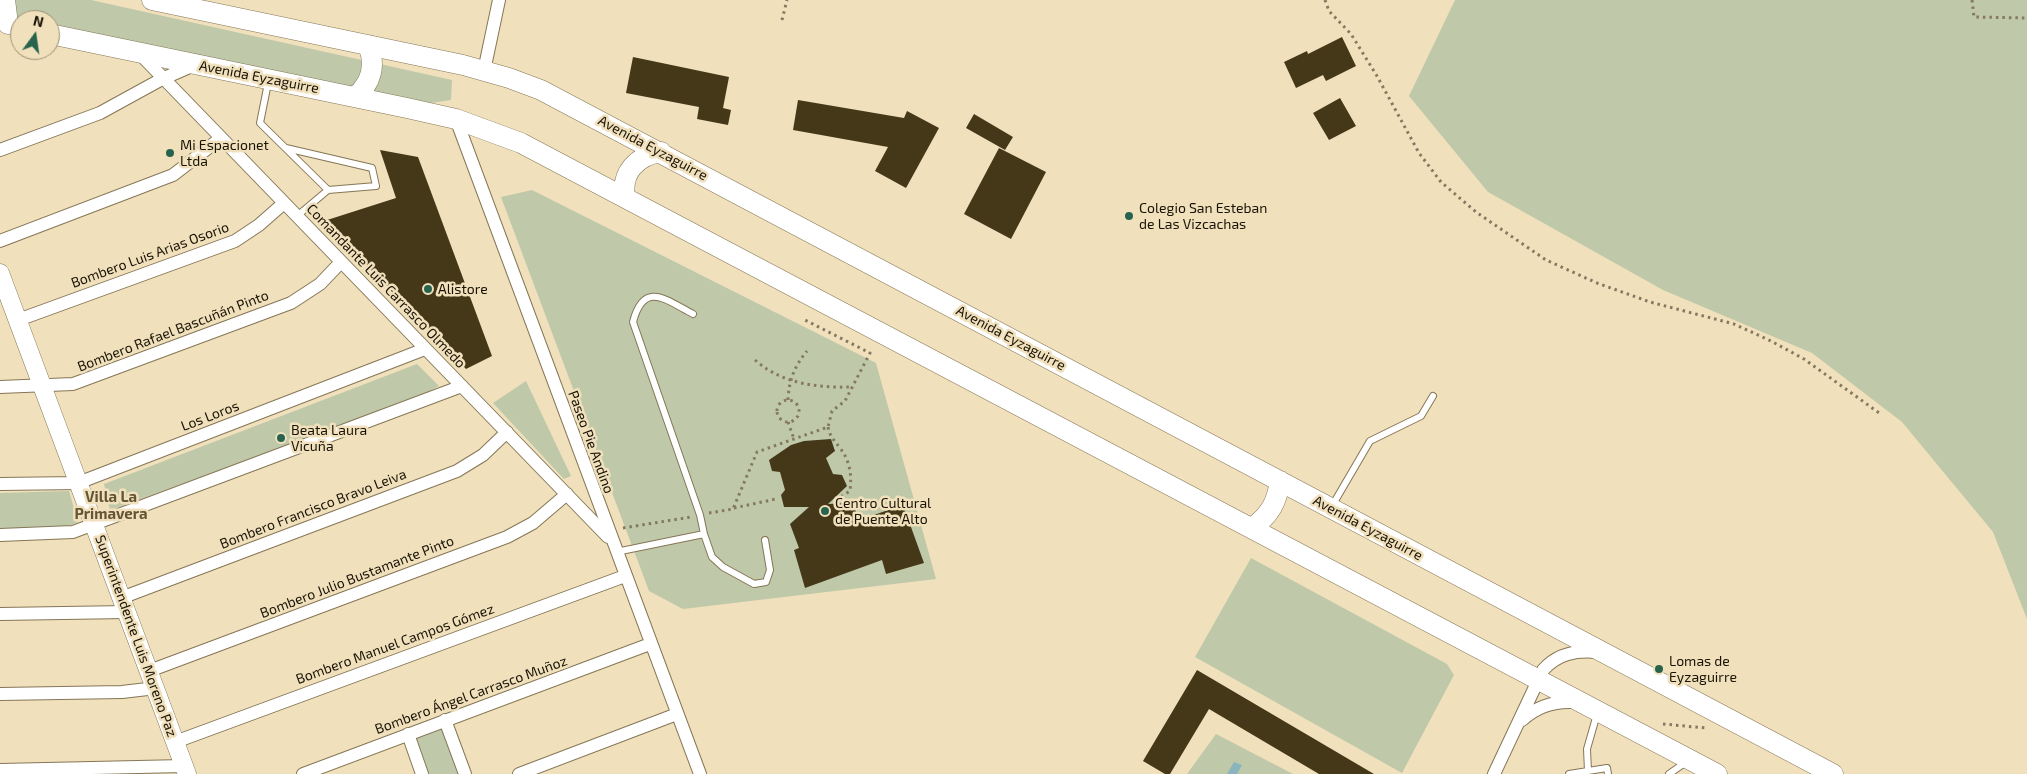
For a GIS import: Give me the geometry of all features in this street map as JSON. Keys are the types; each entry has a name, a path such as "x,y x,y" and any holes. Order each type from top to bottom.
{"main road":[{"path":"5,0 9,25"},
{"name":"Avenida Eyzaguirre","path":"152,0 484,71 541,90 1833,774"},
{"name":"Avenida Eyzaguirre","path":"60,36 456,119 521,143 1716,774"},
{"path":"355,97 366,85 372,70 371,53 368,45"},
{"path":"625,197 624,183 630,170 643,157 661,152"},
{"path":"1252,528 1264,520 1273,508 1278,495 1280,481"}],"street":[{"path":"484,71 499,0"},
{"name":"Comandante Luis Carrasco Olmedo","path":"139,53 162,79 612,541"},
{"path":"0,150 100,113 162,79 196,65"},
{"name":"Paseo Pie Andino","path":"456,119 700,774"},
{"path":"0,241 173,175 221,138"},
{"name":"Bombero Luis Arias Osorio","path":"18,320 235,241 259,225 284,203"},
{"name":"Bombero Rafael Bascuñán Pinto","path":"0,387 73,384 291,303 320,284 342,262"},
{"name":"Superintendente Luis Moreno Paz","path":"0,273 6,303 18,320 186,770"},
{"name":"Los Loros","path":"0,484 78,483 425,349"},
{"path":"0,535 68,533 462,386"},
{"name":"Bombero Francisco Bravo Leiva","path":"0,614 124,605 457,470 483,454 506,432"},
{"name":"Bombero Julio Bustamante Pinto","path":"149,671 507,537 533,523 567,494"},
{"name":"Bombero Manuel Campos Gómez","path":"175,742 625,576"},
{"name":"Bombero Ángel Carrasco Muñoz","path":"302,774 650,644"},
{"path":"1494,774 1519,724 1538,679 1550,663 1558,657 1584,651 1604,652"},
{"path":"0,694 122,692 156,688"},
{"path":"1519,724 1531,712 1546,704 1562,701 1580,702"},
{"path":"520,774 677,714"},
{"path":"445,720 465,774"},
{"path":"408,734 422,774"},
{"path":"0,770 186,770"}],"lane":[{"path":"269,79 260,123 328,190"},
{"path":"286,148 372,168 376,186 328,190 297,216"},
{"path":"693,314 657,296 647,297 637,307 633,322 700,515 712,557 735,576 754,584 766,582 770,570 765,540"},
{"path":"1331,508 1370,441 1421,416 1433,396"},
{"path":"612,541 704,534"},
{"path":"1588,771 1586,758 1589,735 1598,711"},
{"path":"1669,774 1690,760"},
{"path":"1569,774 1607,768 1608,774"}],"path":[{"path":"782,20 787,0"},
{"path":"1325,0 1329,11 1351,34 1372,68 1419,153 1441,182 1476,212 1546,260 1597,283 1650,302 1734,324 1771,341 1804,359 1882,415"},
{"path":"1972,0 1974,17 2027,18"},
{"path":"803,319 870,353 845,401 832,411 828,427 834,442 847,457 852,477 850,491 842,496 844,501"},
{"path":"788,400 789,380 797,363 807,351"},
{"path":"755,360 763,368 789,380 828,388 852,388"},
{"path":"788,400 797,405 799,411 795,420 788,422 781,420 777,409 781,403 788,400"},
{"path":"788,422 794,439"},
{"path":"733,509 757,452 828,427"},
{"path":"612,541 700,515 776,499"},
{"path":"1651,739 1656,723 1713,729 1723,716"}],"green space":[{"path":"0,0 91,0 452,80 451,100 431,103 60,26 60,10 10,10 10,16 0,14"},
{"path":"1455,0 2027,0 2027,619 1993,532 1902,422 1812,353 1663,290 1488,192 1409,96"},
{"path":"532,190 876,363 936,579 683,609 649,591 501,197"},
{"path":"417,364 439,386 413,400 110,510 104,484"},
{"path":"526,381 571,476 564,479 493,403"},
{"path":"69,491 78,522 62,529 0,529 0,493"},
{"path":"1251,558 1447,664 1454,675 1402,773 1195,657"},
{"path":"441,727 459,774 427,774 414,737"},
{"path":"1216,734 1293,774 1187,774"}],"water":[{"path":"1234,762 1242,765 1237,774 1227,774"}],"building":[{"path":"1342,37 1356,66 1326,81 1323,75 1296,88 1284,62 1307,51 1308,54"},
{"path":"633,57 729,77 723,108 731,110 728,125 697,119 699,107 626,93"},
{"path":"1340,98 1356,126 1329,140 1313,113"},
{"path":"798,100 904,118 907,111 939,128 906,188 875,171 888,147 793,130"},
{"path":"974,114 1013,137 1005,150 966,128"},
{"path":"999,148 1046,172 1011,239 964,214"},
{"name":"Alistore","path":"380,150 418,157 492,356 466,369 324,221 396,198"},
{"name":"Centro Cultural de Puente Alto","path":"831,439 835,451 826,458 833,474 842,475 847,486 828,504 853,503 859,520 903,505 924,563 886,574 882,560 805,588 794,550 799,548 790,524 809,507 784,507 781,495 785,490 780,472 772,471 769,460 791,445 804,441"},
{"path":"1197,670 1374,774 1319,774 1209,709 1170,774 1165,774 1143,761"}],"place":[{"name":"Mi Espacionet Ltda","path":"170,153"},
{"name":"Colegio San Esteban de Las Vizcachas","path":"1129,216"},
{"name":"Alistore","path":"428,289"},
{"name":"Beata Laura Vicuña","path":"281,438"},
{"name":"Centro Cultural de Puente Alto","path":"825,511"},
{"name":"Lomas de Eyzaguirre","path":"1659,669"}],"district":[{"name":"Villa La Primavera","path":"111,506"}]}
